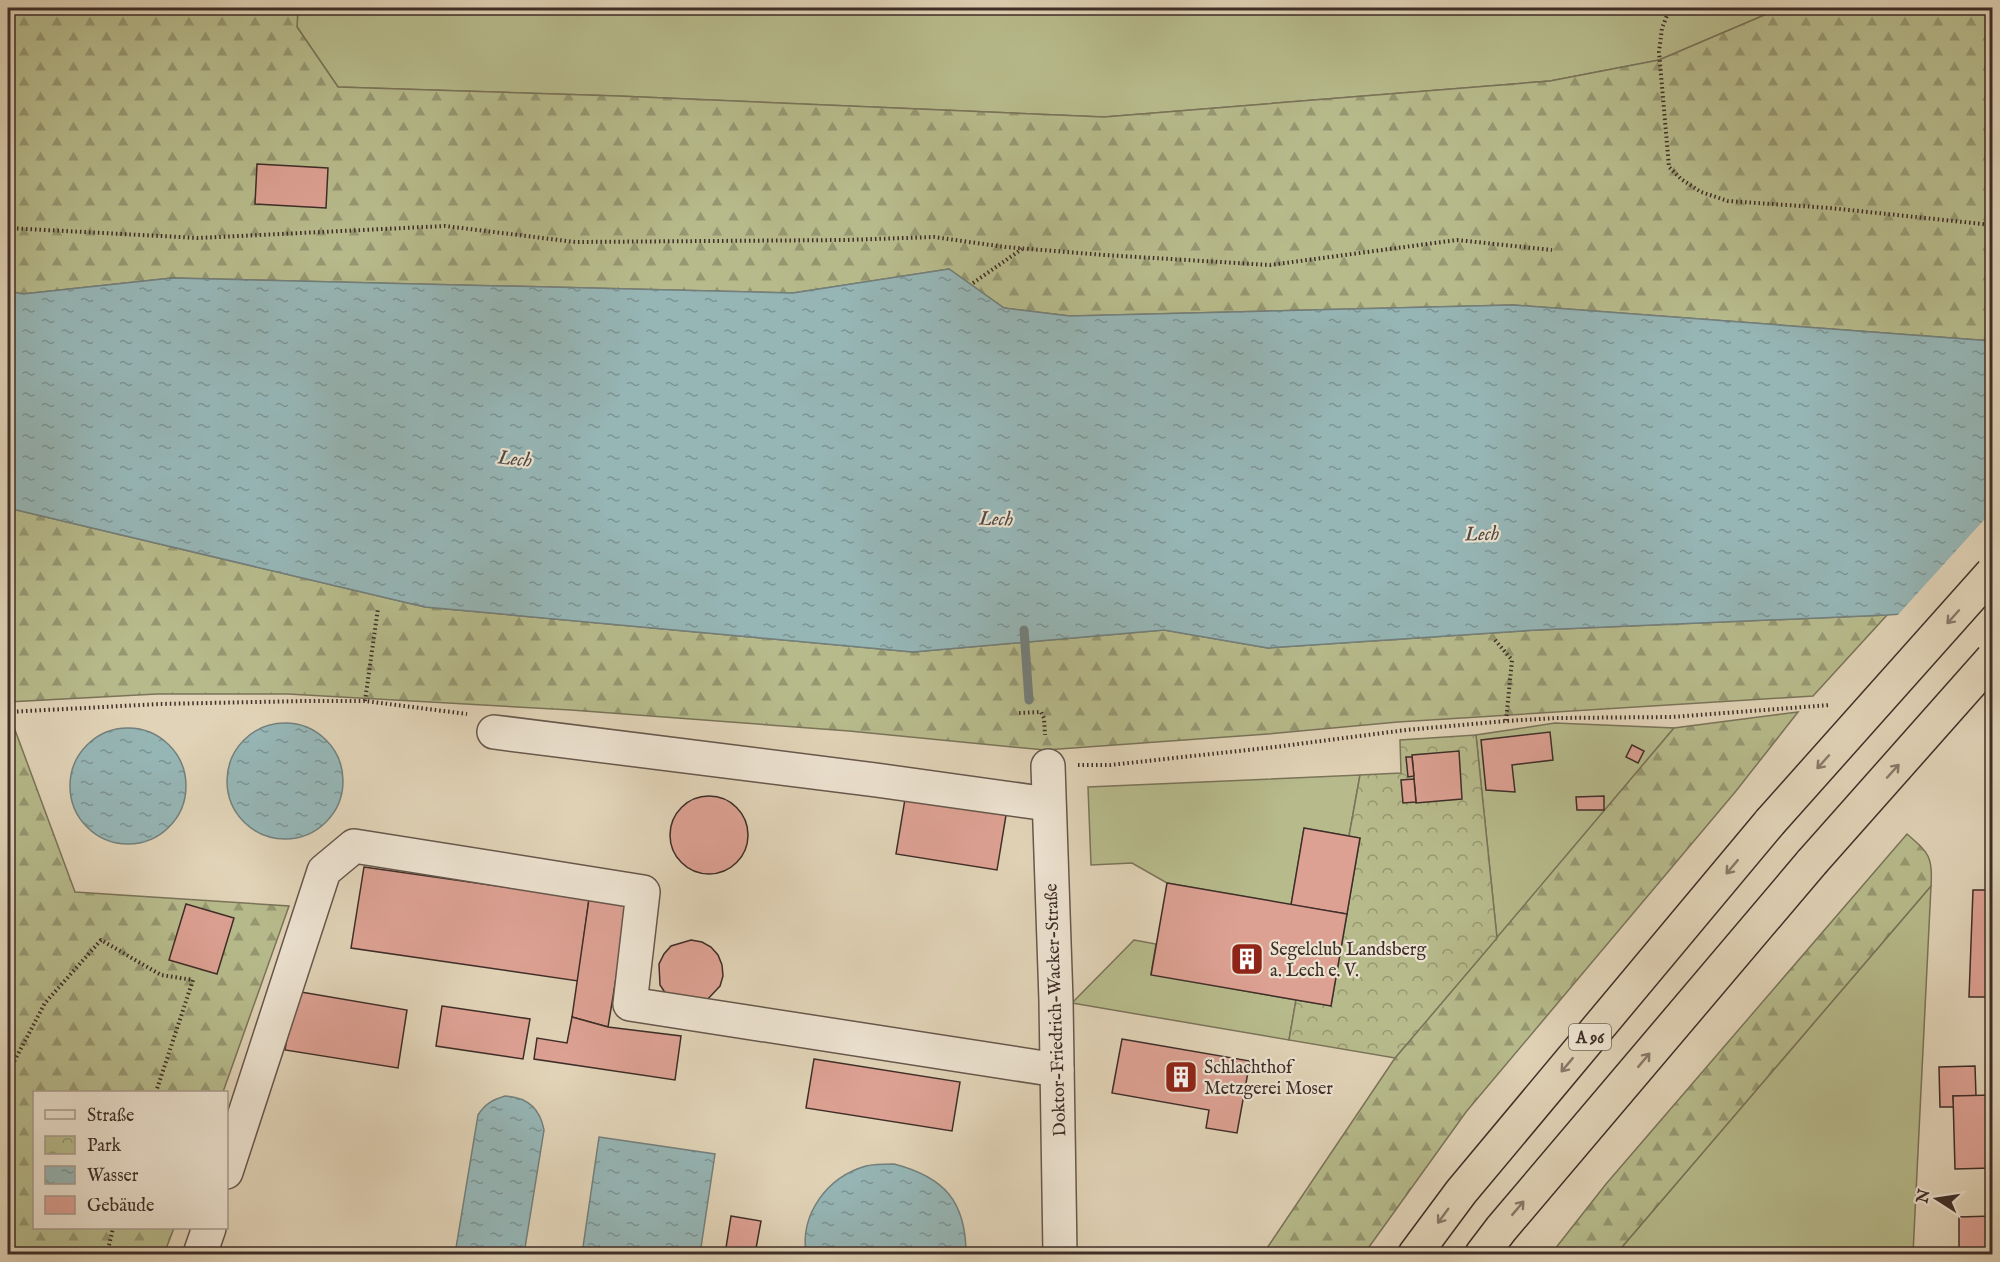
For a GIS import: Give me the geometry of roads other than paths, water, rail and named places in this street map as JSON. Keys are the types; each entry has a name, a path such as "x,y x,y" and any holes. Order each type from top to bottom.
{"highway":[{"name":"A 96","path":"1415,1254 1461,1192 1770,822 1992,573"},
{"path":"1482,1254 1812,862 1992,659"}],"lane":[{"path":"486,724 1048,804"},
{"name":"Doktor-Friedrich-Wacker-Straße","path":"1047,752 1060,1254"},
{"path":"228,1166 324,872 354,846 643,892 630,1004 1057,1070"},
{"path":"200,1254 207,1229"}],"water":[{"name":"Lech","path":"949,269 1004,308 1070,316 1513,305 1992,341 1992,608 1887,615 1537,630 1268,648 1164,630 913,652 425,607 8,508 8,291 23,294 172,278 793,293"},
{"path":"285,723 307,728 326,740 338,759 343,781 338,803 326,822 307,834 285,839 263,834 244,822 232,803 227,781 232,759 244,740 263,728"},
{"path":"128,728 150,733 169,745 181,764 186,786 181,808 169,827 150,839 128,844 106,839 87,827 75,808 70,786 75,764 87,745 106,733"},
{"path":"505,1096 526,1101 531,1105 536,1110 544,1130 524,1254 455,1254 478,1115 489,1103"},
{"path":"599,1137 715,1154 700,1254 582,1254"},
{"path":"876,1164 894,1164 926,1176 949,1194 962,1219 966,1254 806,1254 807,1225 812,1211 828,1188 852,1171"}],"waterway":[{"path":"1024,630 1029,700"}],"place":[{"name":"Segelclub Landsberg a. Lech e. V.","path":"1247,959"},
{"name":"Schlachthof Metzgerei Moser","path":"1181,1077"}]}
